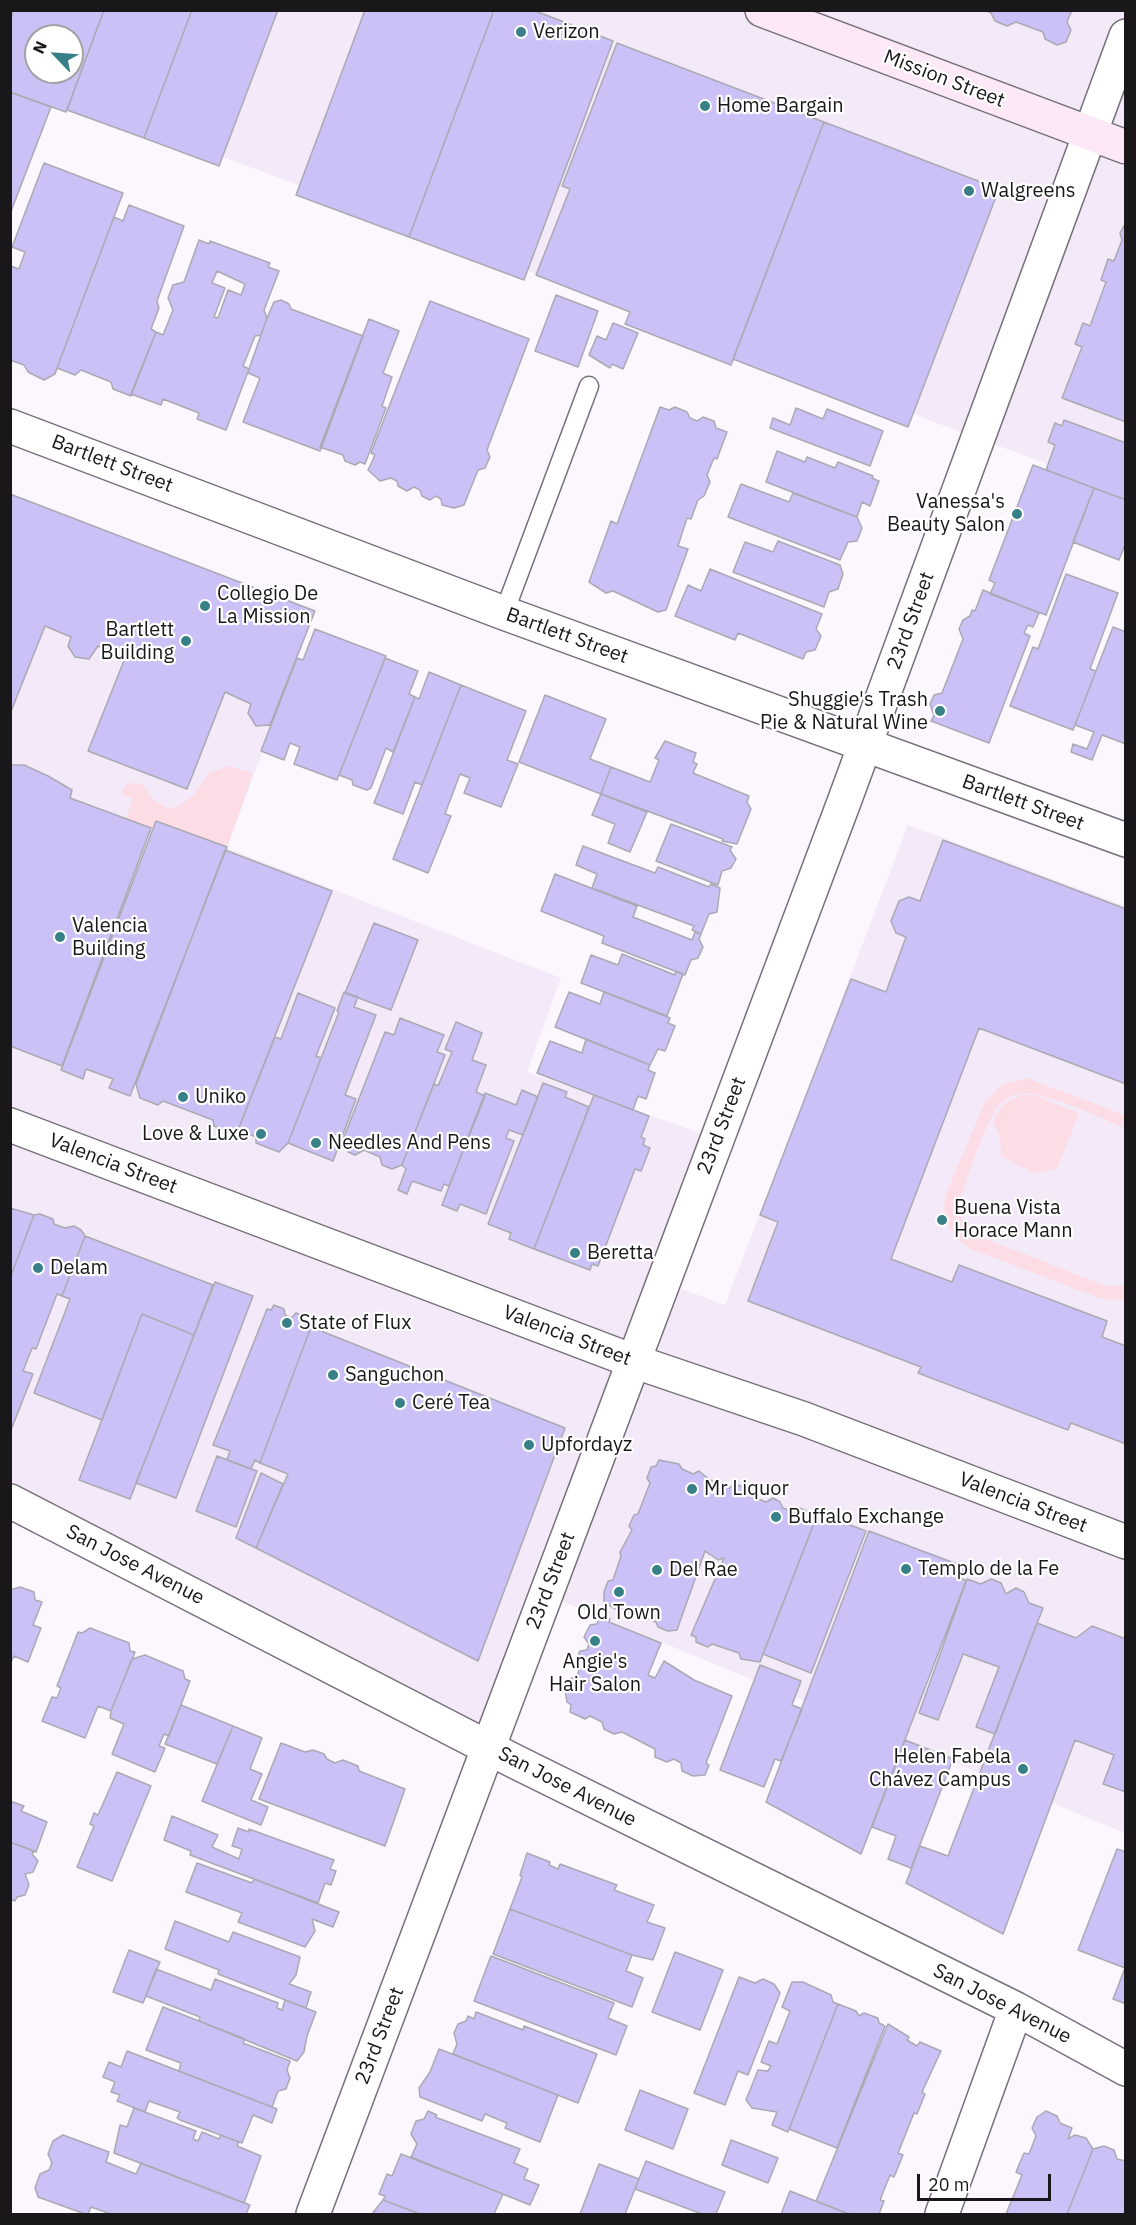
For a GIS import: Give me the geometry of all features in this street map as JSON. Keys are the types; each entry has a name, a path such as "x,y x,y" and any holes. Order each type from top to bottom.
{"main road":[{"name":"Mission Street","path":"762,10 1125,147"}],"street":[{"name":"23rd Street","path":"313,2214 864,744 1125,36"},
{"name":"Bartlett Street","path":"10,426 504,613 1125,840"},
{"name":"Valencia Street","path":"10,1125 633,1362 804,1419 1125,1542"},
{"name":"San Jose Avenue","path":"10,1501 489,1748 1016,2009 1125,2069"},
{"path":"942,2214 1016,2009"}],"lane":[{"path":"504,613 589,387"}],"shaded area":[{"path":"10,11 1125,11 1125,493 27,84 84,84 84,24 24,24 24,83 11,78"},
{"path":"10,495 315,611 227,847 219,845 561,978 527,1072 714,1138 660,1281 725,1305 908,825 1125,906 1125,1833 547,1595 489,1748 11,1501"},
{"path":"229,766 253,773 227,847 156,821 153,829 126,819 132,799 121,794 127,783 142,784 154,801 168,808 177,807 192,797 209,773"},
{"path":"1026,1078 1125,1115 1125,1128 1071,1105 1040,1096 1027,1093 1007,1098 993,1113 975,1156 961,1201 960,1213 963,1220 976,1235 1106,1286 1125,1286 1125,1300 1102,1299 971,1249 958,1239 949,1226 945,1211 946,1194 985,1102 1002,1085"},
{"path":"1021,1095 1033,1095 1079,1113 1057,1169 1033,1173 1001,1156 1000,1137 993,1122 1003,1104"}],"building":[{"path":"14,10 104,10 84,64 84,24 24,24 24,84 76,84 66,112 10,92 10,19"},
{"path":"104,10 192,10 144,138 67,110 77,84 84,84 84,64"},
{"path":"192,10 278,10 219,166 144,138"},
{"path":"365,10 494,10 409,237 296,195"},
{"path":"494,10 533,10 613,41 524,280 409,237"},
{"path":"985,10 1072,10 1067,22 1071,30 1066,42 1057,45 1045,39 1043,32 1016,22 1007,26 995,21 991,13"},
{"path":"617,43 824,122 731,365 625,324 630,312 536,275 570,189 562,186"},
{"path":"10,92 51,107 10,214"},
{"path":"824,122 999,189 908,427 733,359"},
{"path":"44,163 123,193 55,374 44,380 28,372 24,365 10,360 10,266 19,269 25,252 12,247"},
{"path":"129,205 184,226 157,301 159,308 151,329 156,332 131,396 113,389 111,382 81,370 75,375 57,368 114,217 123,221"},
{"path":"1126,223 1126,422 1062,398 1082,347 1075,344 1083,323 1090,326 1106,282 1101,280 1108,259 1114,261 1122,240 1120,233"},
{"path":"199,240 209,244 210,241 270,263 268,267 279,271 264,310 267,318 261,335 255,336 243,366 249,369 226,430 197,419 199,413 163,399 161,405 131,394 156,332 163,335 173,310 168,298 173,285 184,282","holes":["217,271 245,284 241,295 228,290 218,318 214,317 225,288 212,283"]},
{"path":"556,295 598,311 578,367 535,351"},
{"path":"281,300 289,304 291,309 363,336 320,451 243,422 260,378 248,373 249,369 274,302"},
{"path":"430,301 529,339 487,450 490,457 485,468 478,470 464,505 454,508 442,505 441,499 436,496 430,500 422,496 420,490 414,487 407,491 391,478 380,481 368,470 375,455 371,453"},
{"path":"369,319 399,331 383,373 392,377 382,406 386,408 365,464 360,462 355,465 345,461 343,455 320,447"},
{"path":"613,323 638,333 623,369 612,364 610,368 589,355 597,336 606,340"},
{"path":"660,407 669,410 675,407 687,412 690,418 697,421 703,417 714,421 716,428 727,432 717,459 714,458 707,475 710,482 704,496 698,500 691,519 687,518 678,546 688,549 666,610 658,612 613,591 606,593 589,582 611,521 617,524"},
{"path":"796,408 823,419 827,409 883,431 870,466 770,428 773,418 790,425"},
{"path":"1064,420 1126,443 1126,500 1046,470 1055,445 1048,442 1055,423 1062,426"},
{"path":"777,451 805,462 807,457 835,468 838,462 873,476 872,478 879,481 870,506 862,502 857,517 766,482"},
{"path":"1033,465 1094,488 1046,615 990,594 995,583 989,580"},
{"path":"741,484 789,502 793,493 857,517 862,528 857,541 848,542 840,560 728,517"},
{"path":"1094,488 1126,500 1126,542 1119,560 1073,542"},
{"name":"Bartlett Building","path":"10,494 315,611 270,725 256,726 248,713 251,704 225,692 187,789 88,751 125,658 98,646 89,659 75,657 68,646 71,637 45,626 10,714"},
{"path":"778,541 840,565 843,574 838,589 829,592 824,607 733,572 745,542 773,552"},
{"path":"710,569 822,614 816,629 821,636 815,650 806,652 803,659 738,633 735,640 675,616 688,585 701,591"},
{"path":"1066,574 1118,593 1090,669 1096,671 1073,730 1010,706 1033,647 1038,649"},
{"path":"983,590 1039,613 1033,627 1028,625 1024,633 1030,636 989,743 931,721 934,716 930,704 934,695 942,693 963,639 959,629 963,620 970,616 972,610 975,611"},
{"path":"1113,627 1126,632 1126,744 1102,735 1092,760 1071,752 1073,744 1087,749 1094,732 1075,725"},
{"path":"315,629 386,656 337,780 294,764 300,747 290,743 284,760 261,751 297,658 303,660"},
{"path":"385,658 418,671 409,694 415,697 393,752 386,748 371,788 367,790 353,785 352,780 339,775"},
{"path":"429,672 461,685 422,785 415,782 403,814 374,803 415,697 419,699"},
{"path":"461,685 526,711 507,760 518,764 501,807 464,793 470,778 460,774 445,814 451,816 428,873 393,859"},
{"path":"545,695 606,719 590,759 611,767 601,794 519,762"},
{"path":"665,741 696,753 693,762 697,764 693,773 749,796 747,802 751,809 737,844 722,841 723,839 601,794 611,767 650,782 659,760 655,758"},
{"name":"Valencia Building","path":"10,765 24,765 72,790 70,798 151,828 62,1066 10,1046"},
{"path":"601,794 647,812 630,852 608,843 615,824 592,815"},
{"path":"156,821 227,847 130,1096 109,1088 113,1079 86,1069 83,1079 61,1070"},
{"path":"671,824 732,847 730,850 736,859 731,868 722,871 718,885 656,861"},
{"name":"Buena Vista Horace Mann","path":"943,840 1126,909 1126,1084 979,1028 891,1259 952,1282 959,1265 1107,1321 1102,1337 1126,1346 1126,1444 1071,1423 1068,1430 918,1373 921,1367 748,1301 778,1222 760,1215 851,979 886,992 906,937 896,933 891,921 899,901 909,897 920,901"},
{"path":"583,846 655,873 658,867 709,887 711,884 720,888 717,912 709,914 701,934 692,930 694,926 592,888 597,874 576,865"},
{"path":"225,850 332,891 238,1130 231,1133 214,1126 213,1120 163,1101 158,1105 140,1098 136,1084"},
{"path":"555,874 637,906 633,917 692,940 695,932 701,934 699,939 703,947 698,958 691,960 685,975 602,943 604,936 541,911"},
{"path":"374,923 418,940 391,1010 345,993"},
{"path":"622,954 675,975 676,971 683,974 667,1016 581,983 591,955 618,965"},
{"path":"344,992 358,997 354,1007 376,1015 345,1095 356,1099 333,1161 288,1143 339,1012 337,1011"},
{"path":"569,992 600,1004 604,992 670,1018 668,1023 675,1026 665,1051 658,1049 650,1065 555,1027"},
{"path":"298,993 335,1008 316,1056 321,1058 288,1143 279,1152 256,1143 256,1137 238,1130 275,1037 281,1039"},
{"path":"400,1018 444,1035 437,1052 445,1055 402,1165 392,1169 382,1165 380,1157 364,1150 355,1155 348,1152 346,1143 342,1142 385,1032 394,1035"},
{"path":"456,1022 482,1033 472,1060 486,1065 476,1092 485,1096 449,1186 444,1184 441,1191 412,1181 407,1194 398,1190 406,1169 402,1165 434,1084 438,1086 452,1052 445,1049"},
{"path":"586,1039 650,1065 648,1070 655,1073 646,1099 638,1096 633,1110 537,1073 550,1041 582,1053"},
{"path":"543,1083 567,1092 565,1097 589,1107 534,1249 509,1239 511,1233 488,1224"},
{"path":"522,1090 538,1097 523,1135 509,1130 506,1138 514,1141 486,1214 460,1204 457,1211 442,1205 485,1093 516,1105"},
{"path":"594,1095 649,1116 641,1137 645,1139 643,1145 650,1148 641,1171 635,1169 598,1266 592,1264 590,1270 534,1249"},
{"path":"10,1208 34,1215 10,1278"},
{"path":"40,1214 53,1219 54,1224 65,1228 74,1226 85,1236 62,1296 57,1294 36,1349 32,1348 23,1371 33,1374 11,1430 10,1278 34,1215"},
{"path":"85,1236 213,1285 194,1335 142,1314 102,1420 34,1393 70,1299 62,1296"},
{"path":"215,1282 253,1296 176,1498 136,1483"},
{"path":"274,1305 284,1309 285,1315 291,1318 296,1313 304,1316 311,1327 260,1463 255,1460 251,1469 227,1460 230,1451 213,1445 267,1309 271,1310"},
{"path":"142,1314 194,1335 130,1499 79,1480"},
{"path":"311,1327 565,1428 478,1661 256,1548 288,1474 260,1463"},
{"path":"217,1456 257,1471 236,1527 196,1511"},
{"name":"Del Rae","path":"659,1460 679,1464 682,1469 693,1474 699,1471 710,1480 729,1488 736,1484 745,1488 748,1495 766,1502 773,1498 780,1502 783,1508 793,1512 800,1508 809,1512 810,1519 815,1521 760,1662 741,1659 739,1653 712,1644 708,1647 696,1642 696,1637 691,1635 724,1558 718,1560 705,1551 677,1630 668,1631 658,1627 656,1622 629,1611 625,1615 604,1602 604,1592 608,1581 613,1580 621,1556 620,1552 632,1530 629,1526 634,1515 638,1514 650,1483 647,1478 651,1467 656,1466"},
{"path":"261,1473 283,1484 256,1548 236,1538"},
{"path":"818,1513 866,1531 811,1673 763,1654"},
{"path":"869,1531 965,1567 961,1578 966,1581 861,1854 766,1802"},
{"path":"967,1579 981,1584 991,1579 1001,1583 1006,1594 1016,1588 1024,1592 1029,1603 1043,1608 995,1734 976,1727 999,1667 963,1654 938,1720 919,1713"},
{"path":"20,1587 34,1592 35,1600 42,1602 33,1625 41,1628 28,1662 14,1656 10,1664 10,1590"},
{"path":"600,1615 610,1619 609,1622 661,1643 648,1675 655,1678 664,1661 694,1680 732,1696 706,1763 709,1765 705,1775 693,1776 682,1771 681,1763 674,1759 667,1762 655,1757 655,1749 622,1732 614,1734 604,1729 602,1722 590,1716 585,1719 570,1712 571,1705 567,1702 565,1690 569,1679 576,1677 579,1671 574,1664 580,1651 587,1650 589,1644 584,1637 590,1625 597,1624"},
{"name":"Helen Fabela Chávez Campus","path":"1037,1623 1076,1638 1092,1626 1126,1639 1126,1792 1103,1784 1114,1755 1075,1740 1003,1934 906,1883 920,1846 948,1856"},
{"path":"90,1628 129,1643 130,1651 135,1652 111,1711 98,1706 85,1738 42,1721 52,1697 57,1698 61,1688 57,1686 78,1632 82,1633"},
{"path":"145,1655 183,1671 185,1679 190,1681 169,1736 164,1734 159,1746 165,1748 155,1772 112,1754 124,1724 110,1718 111,1711 132,1659"},
{"path":"760,1665 801,1681 792,1705 802,1709 781,1761 775,1759 764,1787 720,1770"},
{"path":"181,1705 233,1726 217,1764 165,1744"},
{"path":"233,1726 262,1738 250,1769 262,1774 251,1800 268,1807 261,1825 202,1801"},
{"path":"905,1740 953,1759 911,1868 888,1859 896,1836 872,1827"},
{"path":"281,1743 305,1752 313,1750 324,1754 327,1759 335,1763 343,1760 358,1766 359,1771 405,1789 385,1846 259,1799"},
{"path":"117,1772 151,1786 112,1881 77,1867 94,1826 90,1824 94,1813 98,1815"},
{"path":"10,1801 24,1806 21,1811 47,1822 36,1852 10,1842"},
{"path":"172,1816 218,1835 212,1847 239,1859 242,1849 232,1846 238,1828 249,1832 249,1829 334,1860 330,1869 336,1871 331,1885 325,1883 318,1903 190,1855 191,1851 164,1840"},
{"path":"10,1842 34,1851 32,1854 38,1861 33,1872 25,1874 29,1885 25,1895 17,1897 15,1901 10,1899"},
{"path":"1117,1849 1126,1852 1125,1968 1078,1950"},
{"path":"527,1853 550,1862 549,1865 558,1869 560,1864 617,1885 614,1890 654,1905 647,1922 665,1928 653,1960 632,1955 510,1909 522,1877 520,1875"},
{"path":"197,1863 252,1883 254,1879 339,1912 333,1927 312,1919 315,1931 305,1947 238,1922 242,1913 186,1892"},
{"path":"510,1909 632,1955 626,1971 643,1978 632,2007 493,1954"},
{"path":"175,1921 229,1942 233,1932 300,1957 296,1975 289,1984 311,1992 306,2008 218,1974 219,1970 165,1949"},
{"path":"129,1950 160,1962 143,2003 113,1992"},
{"path":"675,1952 723,1970 700,2030 652,2012"},
{"path":"491,1956 614,2003 608,2018 627,2026 616,2055 474,2001"},
{"path":"1126,1968 1126,2004 1113,1999"},
{"path":"156,1969 211,1990 215,1979 278,2003 277,2008 282,2010 285,2000 316,2012 304,2052 297,2061 199,2021 200,2017 146,1996"},
{"path":"739,1977 755,1983 763,1979 774,1984 780,1993 748,2075 738,2071 725,2105 694,2093"},
{"path":"792,1982 803,1982 831,1995 833,2002 838,2004 788,2132 772,2125 777,2112 752,2108 746,2100 758,2070 768,2071 771,2066 761,2062 769,2041 777,2044 790,2011 782,2007"},
{"path":"838,2004 856,2011 859,2016 864,2013 878,2018 879,2023 885,2026 837,2148 789,2129"},
{"path":"163,2007 245,2039 243,2043 290,2061 287,2070 290,2078 286,2089 278,2091 272,2107 179,2071 181,2063 146,2050"},
{"path":"476,2012 523,2030 524,2026 597,2054 578,2103 453,2054 457,2044 454,2033 458,2024 466,2021 468,2016 474,2019"},
{"path":"888,2024 909,2037 907,2040 917,2046 920,2042 941,2051 922,2092 925,2094 917,2114 914,2113 898,2153 903,2155 894,2177 890,2175 880,2200 884,2201 879,2214 849,2214 816,2201"},
{"path":"439,2049 558,2095 540,2142 505,2128 507,2123 485,2114 482,2121 420,2097 419,2088 430,2072"},
{"path":"127,2051 277,2109 272,2123 253,2115 242,2143 180,2120 177,2118 180,2112 149,2101 145,2112 117,2101 120,2095 111,2092 115,2082 103,2077 109,2062 121,2067"},
{"path":"640,2090 688,2109 673,2149 625,2130"},
{"path":"134,2108 196,2131 193,2139 198,2141 202,2132 219,2139 221,2135 239,2142 237,2146 261,2156 244,2203 114,2153 120,2125 127,2127"},
{"path":"428,2111 437,2115 435,2117 520,2149 514,2163 528,2169 524,2179 539,2185 530,2205 411,2157 417,2144 411,2134 416,2121 424,2119"},
{"path":"1046,2111 1057,2116 1060,2123 1072,2128 1068,2139 1075,2135 1086,2138 1093,2149 1067,2214 1006,2214 1022,2175 1016,2172 1024,2153 1029,2154 1036,2136 1032,2128 1037,2117"},
{"path":"63,2135 109,2152 106,2162 136,2174 141,2163 250,2205 246,2214 111,2214 91,2207 88,2214 85,2214 38,2197 35,2188 40,2174 49,2170 52,2163 48,2154 53,2141"},
{"path":"731,2140 778,2158 768,2183 722,2165"},
{"path":"1104,2146 1114,2150 1117,2159 1126,2161 1126,2214 1067,2214 1093,2149"},
{"path":"401,2154 503,2194 494,2214 420,2214 383,2200 385,2196 379,2194 387,2174 392,2176"},
{"path":"646,2161 725,2192 716,2214 702,2214 635,2189"},
{"path":"599,2164 639,2179 625,2214 580,2214"},
{"path":"790,2191 846,2213 781,2214"},
{"path":"383,2200 420,2214 372,2214"}],"place":[{"name":"Verizon","path":"521,32"},
{"name":"Home Bargain","path":"705,106"},
{"name":"Walgreens","path":"969,191"},
{"name":"Vanessa's Beauty Salon","path":"1017,514"},
{"name":"Collegio De La Mission","path":"205,606"},
{"name":"Bartlett Building","path":"186,641"},
{"name":"Shuggie's Trash Pie & Natural Wine","path":"940,711"},
{"name":"Valencia Building","path":"60,937"},
{"name":"Uniko","path":"183,1097"},
{"name":"Love & Luxe","path":"261,1134"},
{"name":"Needles And Pens","path":"316,1143"},
{"name":"Buena Vista Horace Mann","path":"942,1220"},
{"name":"Beretta","path":"575,1253"},
{"name":"Delam","path":"38,1268"},
{"name":"State of Flux","path":"287,1323"},
{"name":"Sanguchon","path":"333,1375"},
{"name":"Ceré Tea","path":"400,1403"},
{"name":"Upfordayz","path":"529,1445"},
{"name":"Mr Liquor","path":"692,1489"},
{"name":"Buffalo Exchange","path":"776,1517"},
{"name":"Templo de la Fe","path":"906,1569"},
{"name":"Del Rae","path":"657,1570"},
{"name":"Old Town","path":"619,1592"},
{"name":"Angie's Hair Salon","path":"595,1641"},
{"name":"Helen Fabela Chávez Campus","path":"1023,1769"}]}
